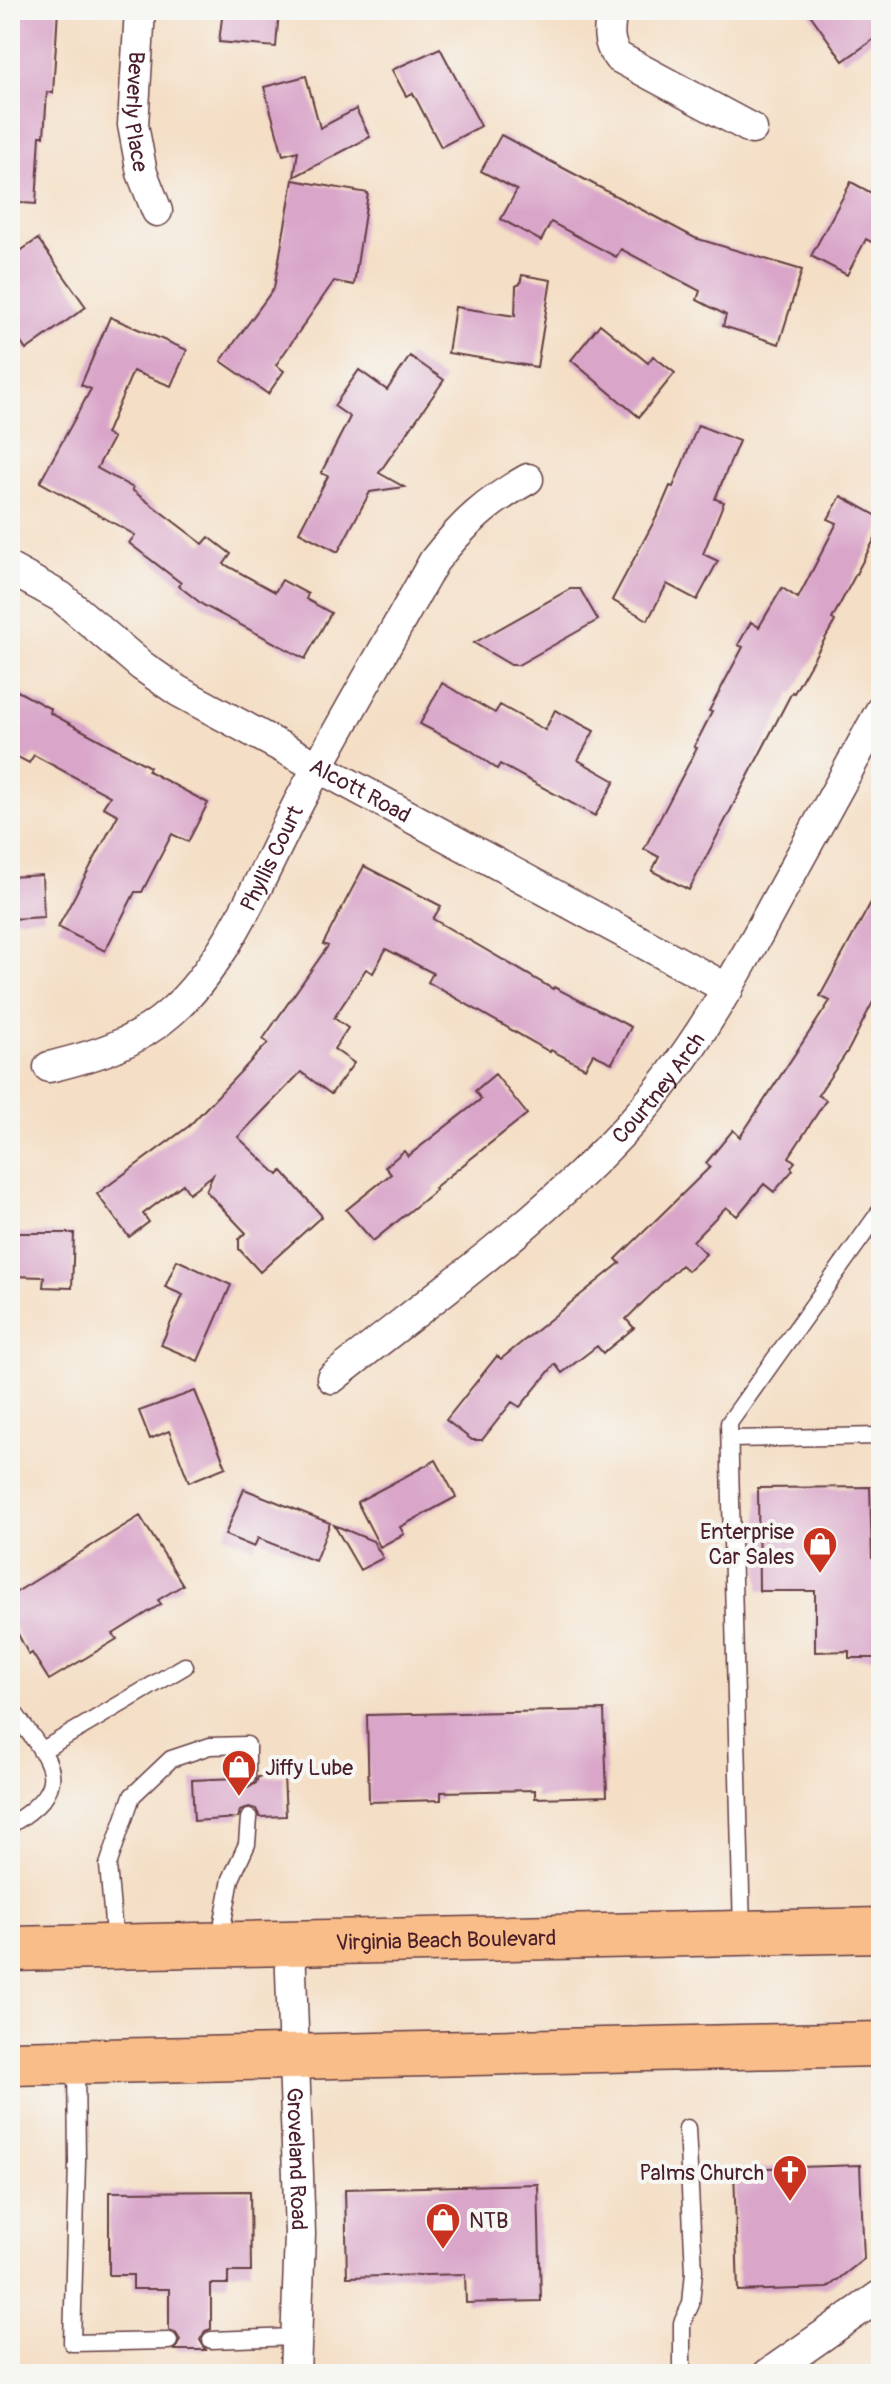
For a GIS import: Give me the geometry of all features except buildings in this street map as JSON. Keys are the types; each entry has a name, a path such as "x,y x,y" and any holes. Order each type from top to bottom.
{"main road":[{"name":"Virginia Beach Boulevard","path":"10,1949 881,1930"},
{"path":"10,2063 881,2044"}],"street":[{"name":"Beverly Place","path":"140,10 133,125 142,173 157,211"},
{"path":"612,10 608,37 618,57 752,129"},
{"name":"Phyllis Court","path":"49,1067 99,1055 137,1037 171,1012 205,975 256,890 320,766 434,561 471,518 492,500 528,479"},
{"name":"Alcott Road","path":"10,569 61,597 142,666 178,691 728,989"},
{"name":"Courtney Arch","path":"332,1378 576,1180 632,1122 684,1057 728,989 881,710"},
{"name":"Groveland Road","path":"290,1943 300,2234 295,2374"},
{"path":"768,2374 881,2295"}],"lane":[{"path":"742,1932 729,1423 881,1210"},
{"path":"730,1439 881,1436"},
{"path":"41,1751 185,1666"},
{"path":"10,1707 49,1762 51,1788 46,1798 10,1825"},
{"path":"115,1947 108,1865 132,1796 171,1759 210,1746 247,1745 247,1777"},
{"path":"219,1945 231,1879 247,1844 249,1818"},
{"path":"76,2062 77,2162 72,2343 169,2341"},
{"path":"686,2374 682,2369 682,2323 691,2304 694,2271 687,2128"},
{"path":"211,2340 296,2337"}],"place":[{"name":"Enterprise Car Sales","path":"820,1575"},
{"name":"Jiffy Lube","path":"239,1798"},
{"name":"Palms Church","path":"790,2203"},
{"name":"NTB","path":"443,2251"}]}
